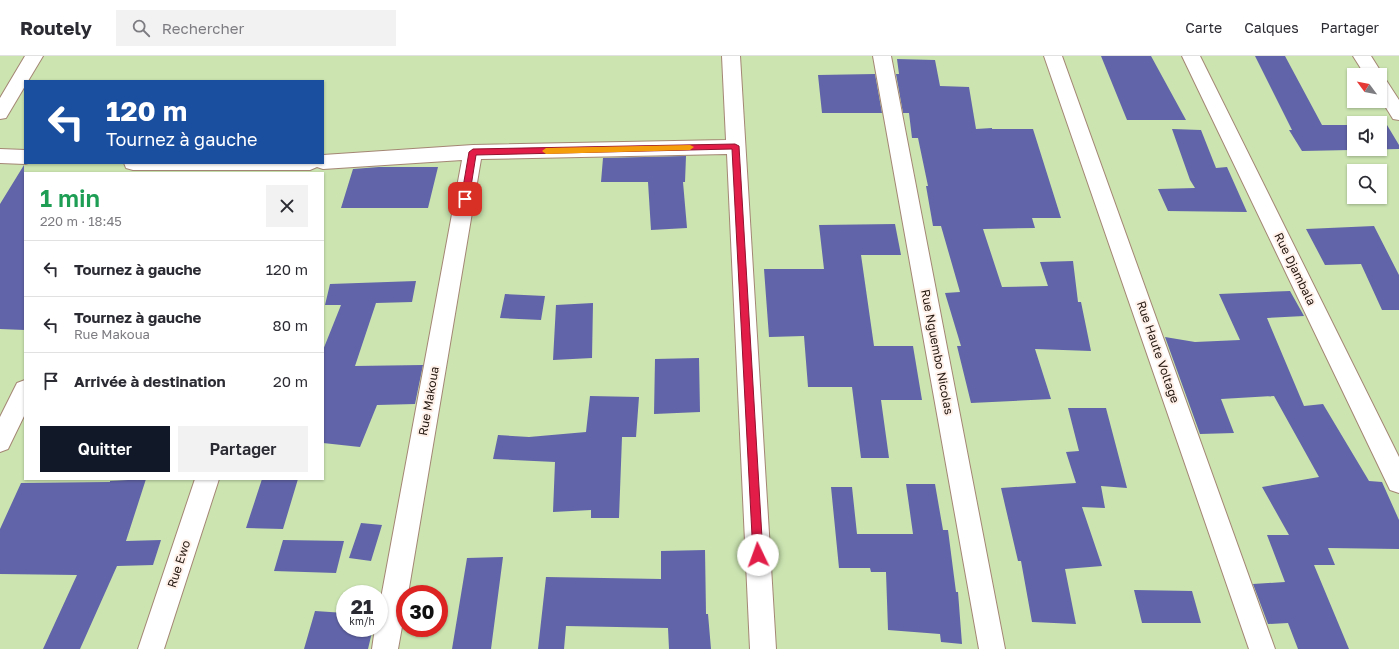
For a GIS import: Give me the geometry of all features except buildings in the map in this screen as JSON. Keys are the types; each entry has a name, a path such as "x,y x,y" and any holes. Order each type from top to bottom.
{"street":[{"path":"0,113 34,56"},
{"path":"731,56 764,649"},
{"name":"Rue Nguembo Nicolas","path":"882,56 992,649"},
{"name":"Rue Haute Voltage","path":"1053,56 1262,649"},
{"name":"Rue Djambala","path":"1191,56 1399,482"},
{"path":"1362,56 1370,68"},
{"path":"1387,95 1399,114"},
{"path":"324,162 473,152 735,146"},
{"name":"Rue Makoua","path":"385,649 473,152"},
{"path":"0,156 24,157"},
{"path":"0,441 24,392"},
{"name":"Rue Ewo","path":"151,649 207,480"}],"green space":[{"path":"0,56 1399,56 1399,649 0,649"}],"slow traffic":[{"path":"546,151 690,147"}],"route":[{"path":"465,199 473,152 735,146 758,555"}]}
